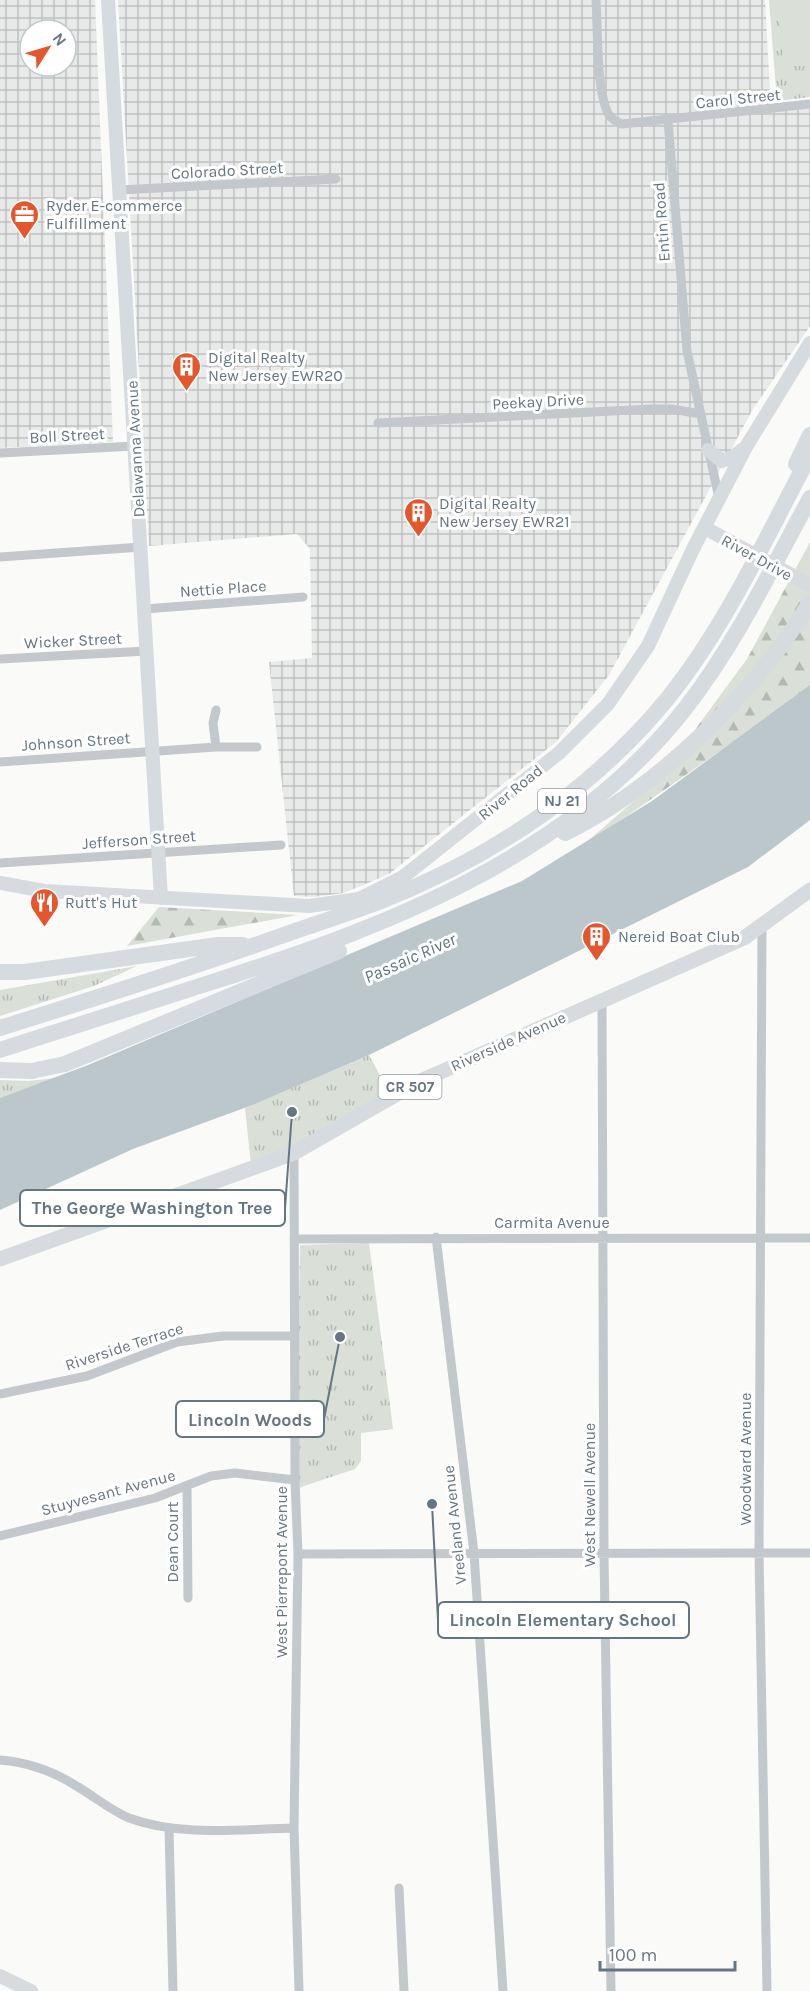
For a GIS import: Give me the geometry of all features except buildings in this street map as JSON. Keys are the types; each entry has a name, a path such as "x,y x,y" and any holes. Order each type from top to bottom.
{"highway":[{"path":"768,534 784,490 810,435"},
{"name":"NJ 21","path":"0,1028 255,945 382,900 435,876 526,826 576,789 625,745 674,689 721,620 810,455"},
{"name":"NJ 21","path":"0,1050 314,949 391,918 451,890 508,860 562,826 606,791 639,760 684,710 738,630 810,498"},
{"path":"508,860 584,824 650,778 690,745 754,679 810,602"},
{"path":"0,1070 32,1071 57,1067 364,939 451,890"},
{"path":"0,981 218,945 255,945"},
{"path":"0,972 25,972 105,963"}],"main road":[{"name":"Riverside Avenue","path":"0,1259 294,1153 418,1083 602,999 722,948 762,927 810,890"}],"street":[{"name":"Delawanna Avenue","path":"108,0 161,898"},
{"path":"597,0 602,90 607,111 612,120 622,124 668,120"},
{"name":"Carol Street","path":"668,120 810,104"},
{"name":"Entin Road","path":"668,120 687,351 719,498"},
{"name":"Colorado Street","path":"119,190 336,179"},
{"name":"River Road","path":"0,883 33,890 285,905 329,905 365,897 393,884 559,753 608,704 648,645 746,447 810,343"},
{"name":"Peekay Drive","path":"378,423 652,409 672,409 700,414"},
{"name":"Boll Street","path":"0,453 135,446"},
{"path":"708,450 717,459 727,460 746,447"},
{"name":"River Drive","path":"705,528 804,582"},
{"path":"0,557 141,547"},
{"name":"Nettie Place","path":"145,609 303,597"},
{"name":"Wicker Street","path":"0,659 147,651"},
{"path":"216,710 213,723 216,747"},
{"name":"Johnson Street","path":"0,762 216,747 257,747"},
{"name":"Jefferson Street","path":"0,863 281,845"},
{"name":"Woodward Avenue","path":"762,927 759,1553 767,1991"},
{"name":"West Newell Avenue","path":"602,999 604,1554 611,1991"},
{"name":"West Pierrepont Avenue","path":"294,1153 295,1480 298,1554 294,1828 299,1991"},
{"name":"Vreeland Avenue","path":"436,1237 474,1553 503,1991"},
{"name":"Carmita Avenue","path":"294,1239 810,1238"},
{"name":"Riverside Terrace","path":"0,1394 87,1376 177,1342 223,1336 294,1336"},
{"name":"Stuyvesant Avenue","path":"0,1536 131,1505 211,1476 229,1474 295,1480"},
{"name":"Dean Court","path":"187,1486 188,1598"},
{"path":"298,1554 810,1553"},
{"path":"0,1760 43,1769 76,1785 112,1810 129,1818 169,1828 294,1828"},
{"path":"169,1828 173,1991"},
{"path":"399,1888 404,1991"},
{"path":"0,1976 31,1991"}],"shaded area":[{"path":"0,0 95,0 113,442 0,448"},
{"path":"118,0 765,0 771,109 810,108 810,326 753,409 609,675 556,742 389,874 344,893 313,897 294,896 269,662 312,658 310,549 297,534 149,546"}],"green space":[{"path":"769,0 810,0 810,97 777,101"},
{"path":"779,1 810,1 810,66 783,66"},
{"path":"810,542 810,688 574,853 658,780 747,659"},
{"path":"159,907 298,915 127,946"},
{"path":"137,966 94,986 0,1016 0,990"},
{"path":"369,1055 389,1092 320,1134 251,1165 245,1108"},
{"path":"56,1078 0,1098 0,1080 28,1081"},
{"path":"369,1243 393,1429 361,1433 361,1461 355,1469 298,1488 296,1474 300,1245"}],"water":[{"name":"Passaic River","path":"810,685 810,820 748,867 369,1055 255,1104 133,1149 0,1210 0,1098 88,1065 522,881 652,801"}],"place":[{"name":"Ryder E-commerce Fulfillment","path":"25,240"},
{"name":"Digital Realty New Jersey EWR20","path":"187,392"},
{"name":"Digital Realty New Jersey EWR21","path":"418,538"},
{"name":"Rutt's Hut","path":"44,928"},
{"name":"Nereid Boat Club","path":"597,962"},
{"name":"The George Washington Tree","path":"292,1112"},
{"name":"Lincoln Woods","path":"340,1337"},
{"name":"Lincoln Elementary School","path":"432,1504"}]}
